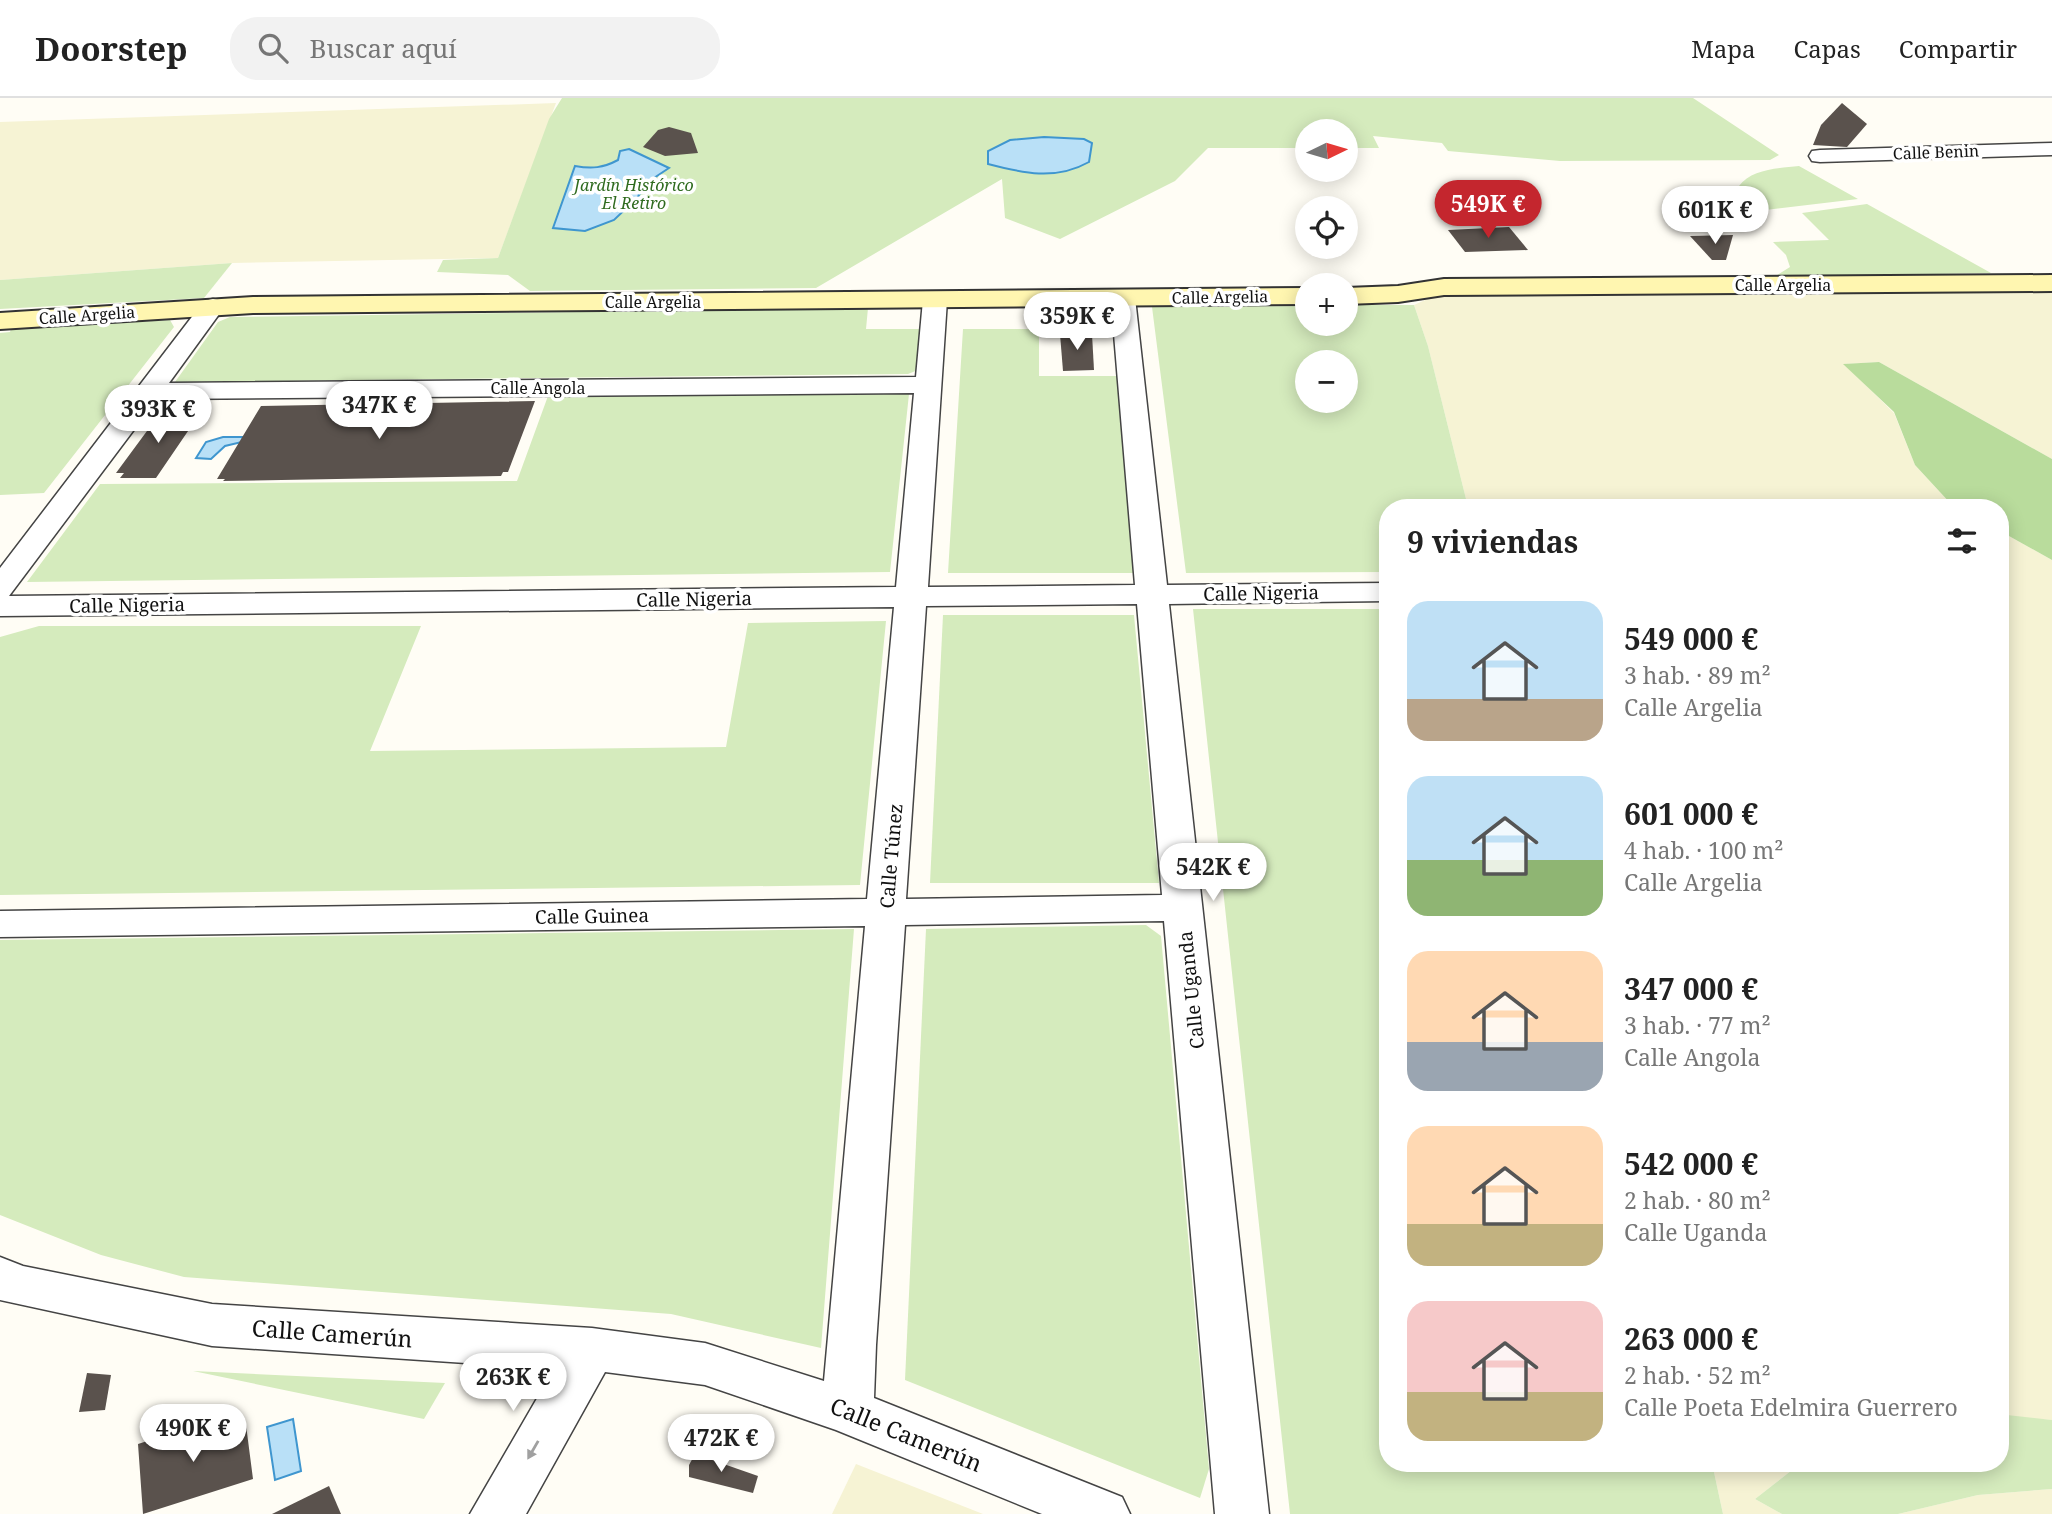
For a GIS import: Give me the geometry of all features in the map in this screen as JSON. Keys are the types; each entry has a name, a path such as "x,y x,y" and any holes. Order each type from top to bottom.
{"street":[{"name":"Calle Benin","path":"1820,156 2052,149"},
{"name":"Calle Argelia","path":"1358,296 1398,294 1444,287 2052,283"},
{"name":"Calle Argelia","path":"0,321 213,306 1295,296"},
{"name":"Calle Uganda","path":"1123,298 1242,1514"},
{"name":"Calle Túnez","path":"848,1411 935,300"},
{"path":"0,589 213,306"},
{"name":"Calle Angola","path":"147,391 929,385"},
{"name":"Calle Nigeria","path":"0,606 1379,592"},
{"name":"Calle Guinea","path":"0,924 1183,908"},
{"name":"Calle Camerún","path":"0,1277 12,1284 212,1325 592,1349 705,1364 848,1411 1104,1514"},
{"path":"496,1514 592,1349"}],"shaded area":[{"path":"556,103 498,258 232,263 0,280 0,122"},
{"path":"1445,291 2052,291 2052,459 1879,362 1844,364 1894,413 1915,465 1946,499 1466,499 1428,346 1414,305"},
{"path":"2009,536 2052,560 2052,1420 2009,1417"},
{"path":"856,1464 983,1514 832,1514"},
{"path":"1714,1472 1790,1472 1755,1499 1782,1514 1723,1514"},
{"path":"2052,1489 2052,1514 1898,1514 1978,1495"}],"green space":[{"name":"Jardín Histórico El Retiro","path":"562,98 1693,98 1779,155 1770,160 1560,161 1448,151 1442,143 1373,136 1379,148 1358,148 1358,119 1295,119 1295,148 1208,148 1175,181 1060,239 1005,218 1002,179 816,288 530,291 508,275 437,272 443,260 498,258 549,119"},
{"path":"1799,166 1858,199 1757,211 1739,186 1744,180 1758,173"},
{"path":"1867,204 1991,273 1774,277 1790,267 1786,255 1773,242 1829,240 1802,213"},
{"path":"232,263 204,298 0,309 0,280"},
{"path":"1358,305 1414,305 1428,346 1466,499 1379,499 1379,572 1186,573 1152,307 1295,306 1295,336 1358,336"},
{"path":"868,308 866,329 920,329 918,370 908,374 175,382 218,322 230,317"},
{"path":"1037,308 1104,308 1114,312 1114,330 1039,330 1039,376 1118,376 1134,573 948,573 963,329 1038,329"},
{"path":"170,320 174,327 44,493 0,495 0,333 10,332 11,329"},
{"path":"1879,362 2052,459 2052,560 2009,536 2009,499 1946,499 1915,465 1894,412 1843,364"},
{"path":"909,394 890,572 27,582 100,484 517,481 548,396"},
{"path":"1193,609 1379,609 1379,1472 1714,1472 1723,1514 1290,1514"},
{"path":"943,615 1134,615 1159,883 930,883"},
{"path":"886,621 860,885 0,895 0,637 39,626 421,626 370,751 726,747 748,623"},
{"path":"1146,925 1161,936 1209,1469 1200,1498 905,1380 926,929"},
{"path":"854,929 821,1348 671,1314 184,1277 101,1255 0,1215 0,940"},
{"path":"193,1371 445,1383 424,1419"},
{"path":"2009,1415 2052,1420 2052,1489 1978,1495 1898,1514 1782,1514 1755,1499 1790,1472 2009,1472"}],"water":[{"path":"1044,137 1084,139 1092,143 1089,162 1064,172 1039,174 988,164 988,151 1010,140"},
{"path":"629,149 669,168 648,182 637,198 614,220 585,231 553,228 575,166 592,168 607,165 618,160 620,151"},
{"path":"223,437 243,437 242,442 225,446 211,459 196,458 206,442"},
{"path":"293,1419 301,1471 275,1480 267,1427"}],"building":[{"path":"1842,103 1867,124 1847,147 1813,145 1821,125"},
{"path":"669,127 691,133 698,153 665,156 643,147 658,130"},
{"path":"1509,227 1528,250 1465,252 1448,230"},
{"path":"1733,235 1726,260 1712,260 1690,236"},
{"path":"1060,334 1092,334 1094,370 1063,371"},
{"path":"535,401 508,472 503,472 501,476 217,479 261,406"},
{"path":"161,412 201,412 156,478 120,478 124,473 116,473"},
{"path":"87,1373 111,1375 105,1410 79,1412"},
{"path":"222,1417 223,1433 246,1425 253,1479 143,1514 138,1444"},
{"path":"695,1454 758,1476 753,1493 689,1477 689,1465"},
{"path":"329,1486 341,1514 272,1514"}]}
